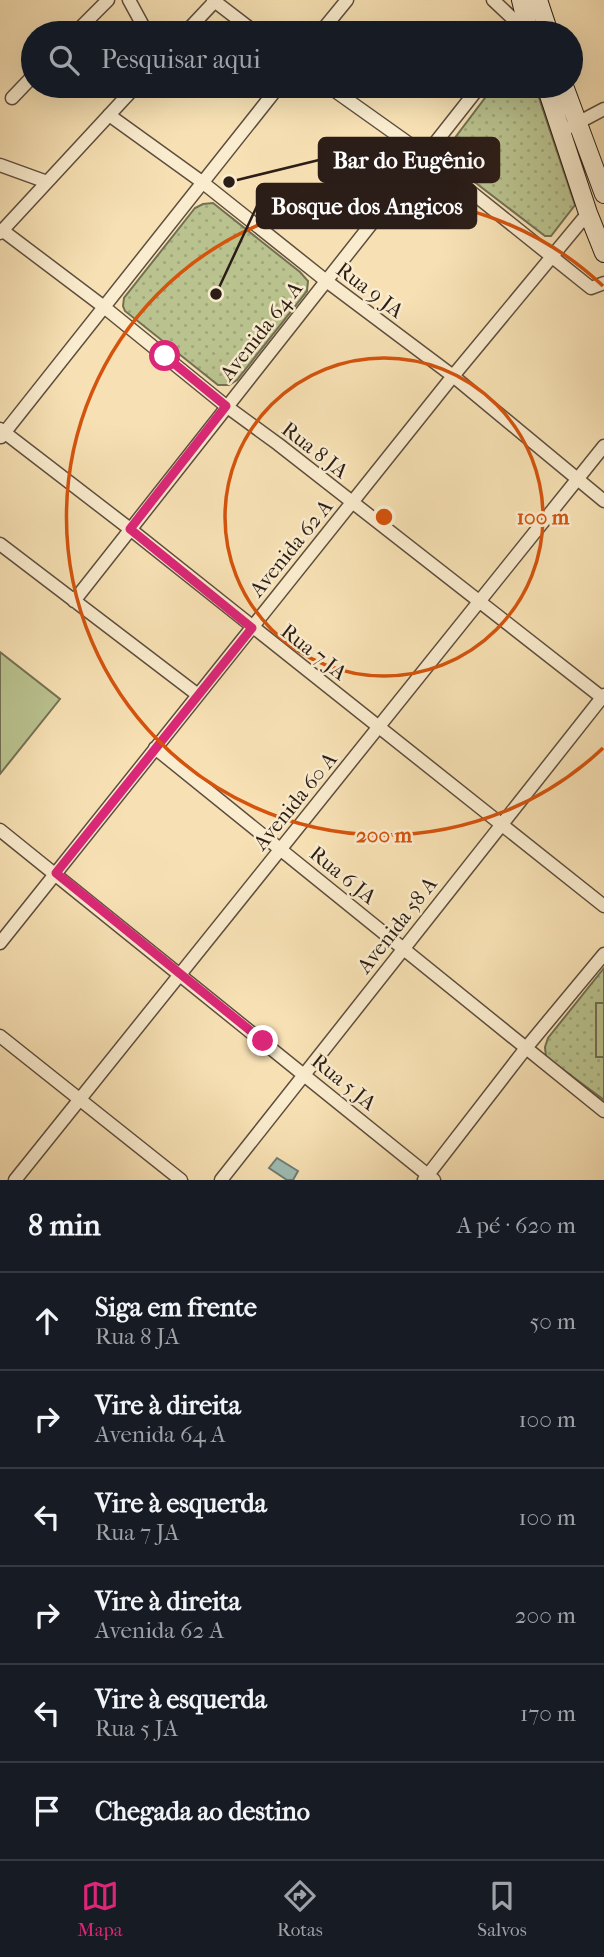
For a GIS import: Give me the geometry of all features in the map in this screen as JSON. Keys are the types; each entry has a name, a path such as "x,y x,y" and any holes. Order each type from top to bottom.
{"main road":[{"path":"521,0 525,21"},
{"path":"538,0 545,21"},
{"path":"553,98 604,194"},
{"path":"565,98 569,128 589,213 604,253"}],"street":[{"path":"87,21 108,0"},
{"path":"129,0 140,21"},
{"path":"330,21 347,0"},
{"path":"493,0 515,21"},
{"path":"196,21 214,1 240,21"},
{"path":"12,98 21,89"},
{"path":"1,231 125,98"},
{"path":"1,433 269,98"},
{"path":"345,98 425,155 591,288 604,283"},
{"name":"Avenida 64 A","path":"74,601 470,98"},
{"path":"569,128 604,109"},
{"name":"Rua 9 JA","path":"109,115 202,182 325,280 453,376 604,501"},
{"path":"0,165 47,182"},
{"name":"Avenida 62 A","path":"0,943 453,376 589,213"},
{"name":"Rua 8 JA","path":"1,231 104,307 226,406 603,697"},
{"name":"Rua 7 JA","path":"1,433 130,529 604,906"},
{"name":"Avenida 60 A","path":"15,1180 604,446"},
{"path":"0,544 198,695"},
{"name":"Avenida 58 A","path":"221,1180 603,697"},
{"name":"Rua 6 JA","path":"155,748 604,1111"},
{"name":"Rua 5 JA","path":"0,830 304,1074 429,1179"},
{"path":"429,1179 526,1048 604,954"},
{"path":"0,1035 181,1180"}],"green space":[{"path":"485,98 539,98 575,205 551,236 545,236 455,167 448,147"},
{"path":"213,203 308,281 307,291 237,380 229,385 218,385 125,311 123,306 124,298 195,208"},
{"path":"0,652 60,699 0,774"},
{"path":"604,968 604,1100 546,1057 545,1047 548,1038"},
{"path":"596,1003 604,1003 604,1057 596,1057"}],"water":[{"path":"277,1158 298,1171 293,1180 287,1180 269,1168"}],"place":[{"name":"Bar do Eugênio","path":"229,182"},
{"name":"Bosque dos Angicos","path":"216,294"}],"route":[{"path":"165,356 226,406 130,529 252,628 56,873 263,1041"}]}
